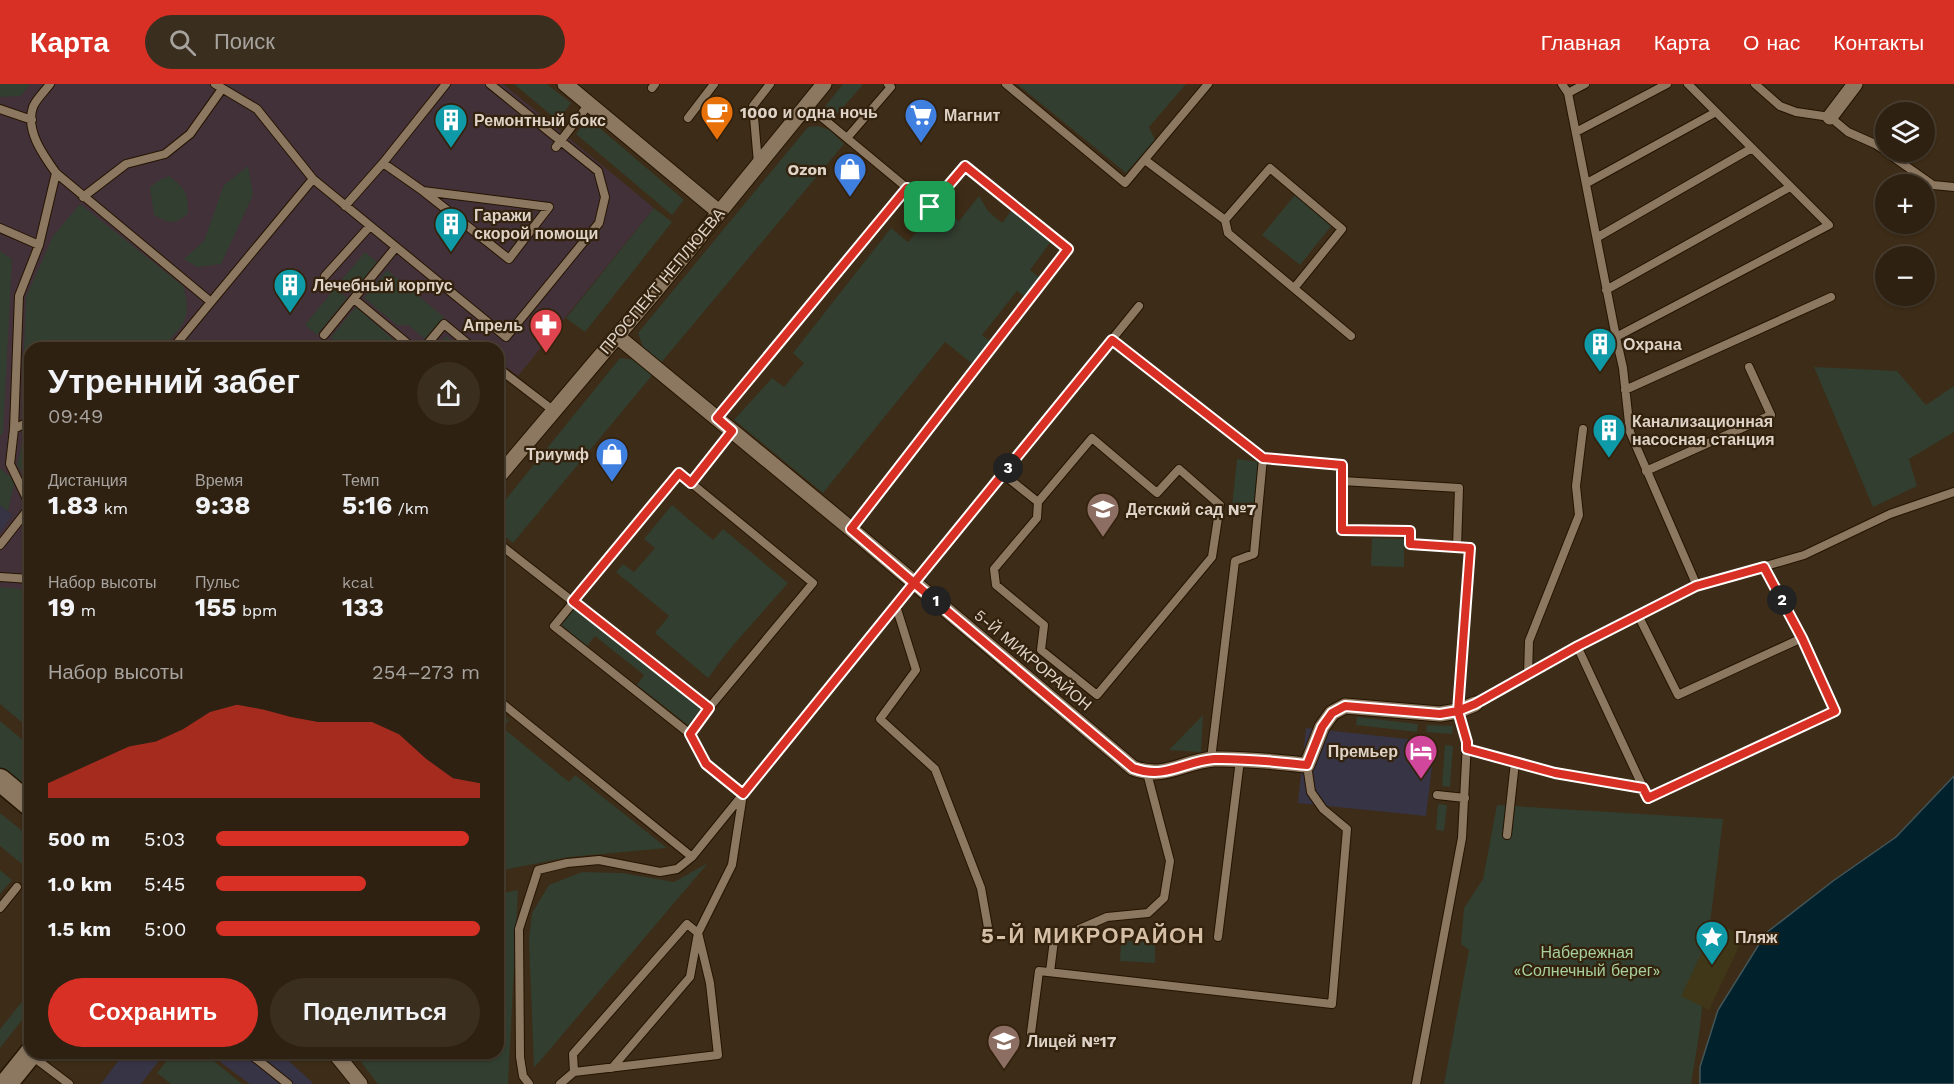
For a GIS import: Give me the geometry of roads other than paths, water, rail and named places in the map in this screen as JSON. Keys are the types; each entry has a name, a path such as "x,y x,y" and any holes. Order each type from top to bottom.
{"street":[{"path":"565,84 719,212"},
{"path":"1830,117 1856,84"},
{"name":"ПРОСПЕКТ НЕПЛЮЕВА","path":"504,470 758,165 807,105 820,85"},
{"name":"5-Й МИКРОРАЙОН","path":"617,336 851,529 1133,768 1147,773"},
{"path":"1147,773 1157,773 1211,759 1240,759 1307,765 1322,727 1332,713 1345,706 1440,714 1458,711 1475,704"},
{"path":"0,780 24,799"},
{"path":"6,1084 27,1059"},
{"path":"340,1059 360,1084"}],"lane":[{"path":"50,84 33,107 32,120 38,148 56,173 211,302"},
{"path":"345,206 383,164 446,84"},
{"path":"83,197 126,164 165,154 190,134 218,86 257,109 313,179 506,337 599,223 605,197 598,171 558,143 490,84"},
{"path":"688,118 714,84"},
{"path":"758,165 753,106 770,84"},
{"path":"847,138 891,87 888,84"},
{"path":"1006,84 1125,183 1208,84"},
{"path":"1562,84 1568,93 1598,237 1625,390 1630,432 1696,586"},
{"path":"1568,93 1585,84"},
{"path":"1576,132 1667,84"},
{"path":"1616,337 1829,225 1688,84"},
{"path":"1755,84 1780,106 1796,112 1830,117 1848,132 1875,144"},
{"path":"558,143 589,104"},
{"path":"807,105 930,207 965,166 1068,249 851,529"},
{"path":"0,109 32,120"},
{"path":"1587,183 1716,112"},
{"path":"1598,237 1752,148"},
{"path":"1145,160 1225,220 1228,233 1351,336"},
{"path":"1901,162 1933,185 1954,187"},
{"path":"383,164 509,259 549,207 423,192"},
{"path":"1225,220 1270,168 1342,229 1295,287"},
{"path":"24,493 10,464 14,429 19,296 39,245 56,173"},
{"path":"178,342 313,179"},
{"path":"1606,290 1790,187"},
{"path":"717,418 907,188"},
{"path":"326,276 370,226"},
{"path":"0,228 39,245"},
{"path":"324,335 396,247"},
{"path":"1625,390 1831,297"},
{"path":"354,299 406,342"},
{"path":"529,1084 523,1076 520,1057 519,929 538,870 567,863 599,860 660,872 677,869 692,857 1140,306"},
{"path":"429,342 444,324 464,342"},
{"path":"1112,340 1263,458 1342,465 1342,530 1410,531 1410,544 1470,548 1458,711 1467,742 1462,838 1416,1084"},
{"path":"1646,471 1771,415 1749,367"},
{"path":"504,373 554,411"},
{"path":"14,429 24,424"},
{"path":"1528,675 1528,641 1579,515 1576,486 1583,429"},
{"path":"691,483 732,431"},
{"path":"1092,438 1157,493 1179,469 1220,506 1212,557 1097,695 1041,650 1044,625 996,585 994,569 1037,518 1038,502 1092,438"},
{"path":"1211,759 1234,561 1254,554 1263,458"},
{"path":"690,734 813,583 679,473 554,626 690,734 706,764 743,794"},
{"path":"1003,474 1038,502"},
{"path":"1342,481 1459,488 1457,547"},
{"path":"1475,704 1578,646 1696,586 1804,555 1890,514 1954,492"},
{"path":"0,545 24,514"},
{"path":"504,548 709,708"},
{"path":"1578,646 1648,798 1664,792 1835,711 1802,638 1764,567"},
{"path":"0,577 24,579"},
{"path":"896,606 916,670 880,718 935,769 981,888 989,933"},
{"path":"1638,615 1678,695 1802,638"},
{"path":"504,705 692,857"},
{"path":"1467,749 1555,773 1643,788"},
{"path":"1218,938 1240,759"},
{"path":"1507,835 1515,762"},
{"path":"1031,1033 1039,971 1332,1004 1347,829 1323,809 1311,792 1307,765"},
{"path":"1050,972 1054,940 1107,917 1148,913 1164,897 1170,861 1147,773"},
{"path":"612,1068 690,977 698,933 732,865 743,794"},
{"path":"1437,795 1465,798"},
{"path":"0,908 17,887"},
{"path":"560,1084 574,1072 718,1055 710,983 698,933 687,924 573,1054 574,1072"},
{"path":"37,1059 69,1084"},
{"path":"257,1059 288,1084"}],"water":[{"path":"1954,776 1954,1084 1700,1084 1700,1067 1718,1010 1766,933 1833,881 1896,837"}],"place":[{"name":"1000 и одна ночь","path":"717,141"},
{"name":"Магнит","path":"921,144"},
{"name":"Ремонтный бокс","path":"451,149"},
{"name":"Ozon","path":"850,198"},
{"name":"Гаражи скорой помощи","path":"451,253"},
{"name":"Лечебный корпус","path":"290,314"},
{"name":"Апрель","path":"546,354"},
{"name":"Охрана","path":"1600,373"},
{"name":"Канализационная насосная станция","path":"1609,459"},
{"name":"Триумф","path":"612,483"},
{"name":"Детский сад №7","path":"1103,538"},
{"name":"Премьер","path":"1421,780"},
{"name":"Пляж","path":"1712,966"},
{"name":"Лицей №17","path":"1004,1070"}],"district":[{"name":"5-Й МИКРОРАЙОН","path":"1093,935"}],"park label":[{"name":"Набережная «Солнечный берег»","path":"1587,961"}]}
